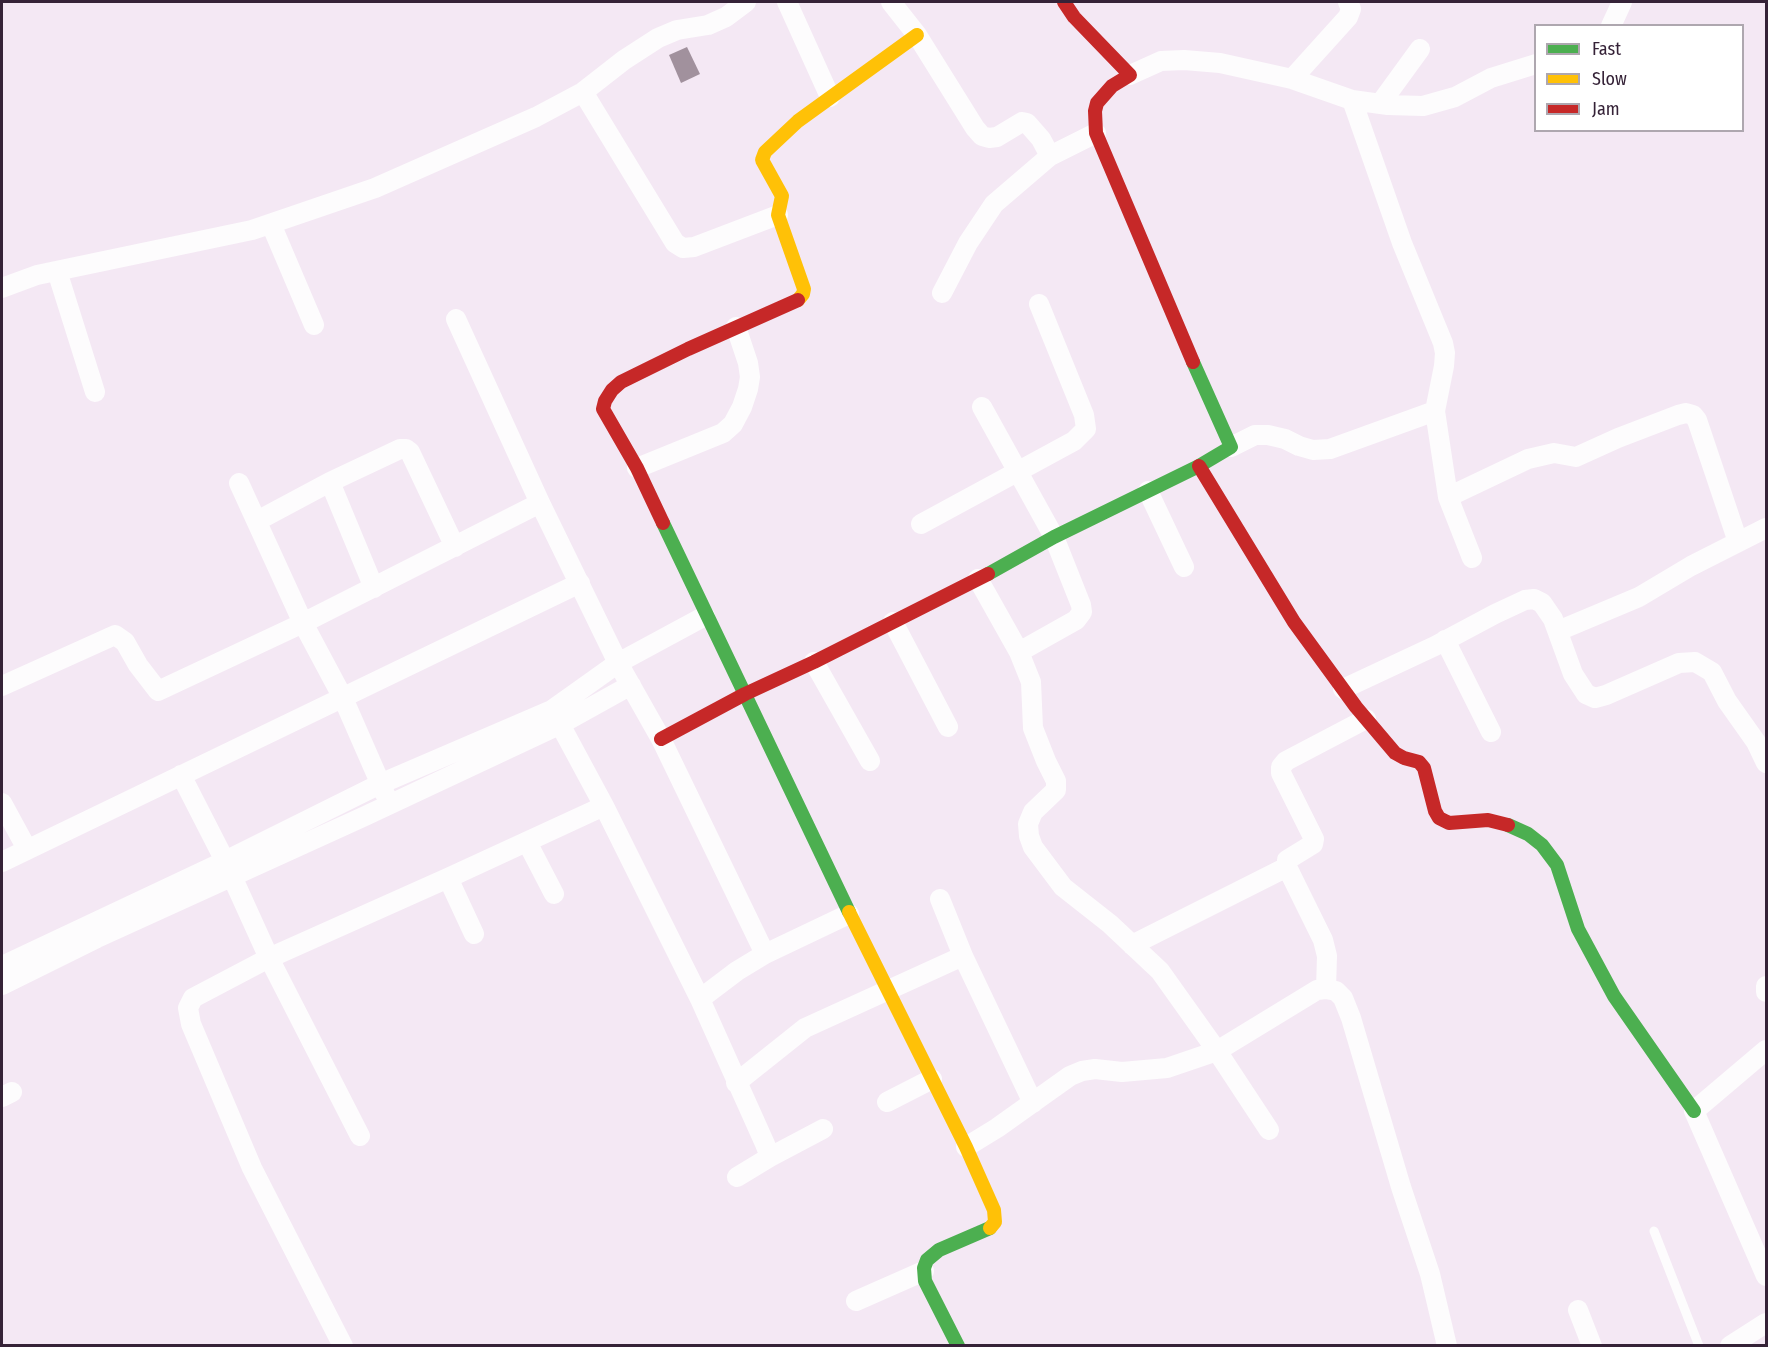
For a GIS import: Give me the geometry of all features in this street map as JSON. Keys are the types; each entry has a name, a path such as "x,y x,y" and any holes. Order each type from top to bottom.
{"street":[{"path":"2,288 37,275 252,231 375,188 536,117 583,92 624,60 658,38 677,30 708,25 726,17 746,2"},
{"path":"787,2 830,97"},
{"path":"891,2 917,35 982,136 997,137 1022,122 1027,123 1041,139 1050,156"},
{"path":"1064,2 1074,17 1130,75"},
{"path":"1292,78 1348,17 1351,9 1348,2"},
{"path":"1612,24 1622,2"},
{"path":"917,35 798,121 765,152 762,160 782,196 778,215 804,290 803,294 799,298 621,382 612,390 603,409 637,468 705,616 745,694 886,990 966,1147 994,1210 995,1222 990,1228 939,1250 927,1260 924,1271 925,1281 958,1346"},
{"path":"1380,104 1419,49"},
{"path":"1231,447 1215,415 1096,133 1095,111 1102,95 1130,75 1161,61 1184,60 1220,63 1292,78 1352,100 1423,106 1455,97 1491,78 1534,65"},
{"path":"583,92 675,243 683,248 694,247 778,215"},
{"path":"1352,100 1402,243 1443,343 1444,360 1435,411 1448,497 1472,558"},
{"path":"942,293 968,243 994,204 1050,156 1096,133"},
{"path":"271,224 314,325"},
{"path":"57,271 94,392"},
{"path":"921,524 1074,441 1086,429 1084,415 1039,304"},
{"path":"456,319 540,503 618,663 661,739 765,954"},
{"path":"637,468 723,433 733,424 742,407 750,377 748,363 736,327"},
{"path":"982,407 1054,537 1081,605 1082,612 1076,620 1018,652"},
{"path":"661,739 745,694 814,662 978,579 1054,537 1199,466 1255,435 1286,439 1299,447 1314,450 1330,449 1435,411"},
{"path":"1448,497 1528,459 1554,453 1576,457 1618,438 1686,413 1697,420 1738,542"},
{"path":"257,521 330,482 400,449 406,449 410,452 455,547"},
{"path":"1199,466 1294,622 1343,689 1395,753 1404,759 1419,762 1424,768 1436,811 1443,822 1488,820 1503,823 1528,834 1542,845 1557,865 1578,929 1614,996 1694,1111 1767,1276"},
{"path":"330,482 374,588"},
{"path":"239,483 303,623 343,698 389,805"},
{"path":"1148,491 1184,567"},
{"path":"2,686 115,635 125,642 138,665 158,691 303,623 540,503"},
{"path":"1558,631 1639,597 1767,528"},
{"path":"978,579 1018,652 1031,682 1034,728 1056,781 1056,790 1033,812 1028,824 1033,847 1063,887 1110,924 1160,971 1269,1130"},
{"path":"2,862 580,583"},
{"path":"1343,689 1525,600 1534,600 1542,603 1558,631 1563,650 1580,687 1586,694 1595,698 1620,690 1679,663 1695,662 1712,672 1727,701 1756,742 1767,763"},
{"path":"2,985 15,966 229,868 389,805 556,717 618,663 705,616"},
{"path":"892,622 948,727"},
{"path":"1445,640 1491,732"},
{"path":"814,662 870,761"},
{"path":"229,868 380,784 556,717 631,685"},
{"path":"556,717 604,806 700,999 770,1158"},
{"path":"1326,989 1328,956 1323,940 1287,867 1287,860 1313,844 1314,839 1281,773 1281,767 1286,761 1366,719"},
{"path":"181,775 229,868 269,958 360,1136"},
{"path":"2,802 27,849"},
{"path":"343,1346 252,1168 191,1024 188,1008 193,998 269,958 604,806"},
{"path":"527,842 554,894"},
{"path":"1132,945 1287,867"},
{"path":"448,878 474,934"},
{"path":"940,899 963,956 1033,1103"},
{"path":"700,999 736,971 765,954 849,914"},
{"path":"736,1083 805,1028 963,956"},
{"path":"1767,986 1767,992"},
{"path":"966,1147 1070,1076 1095,1069 1122,1072 1167,1068 1217,1052 1317,990 1336,991 1342,998 1351,1018 1401,1187 1430,1274 1447,1346"},
{"path":"1694,1111 1767,1050"},
{"path":"887,1102 932,1079"},
{"path":"737,1177 824,1129"},
{"path":"856,1301 924,1271"},
{"path":"1578,1310 1592,1346"},
{"path":"1730,1346 1767,1323"}],"lane":[{"path":"1654,1231 1699,1346"}],"building":[{"path":"687,47 700,74 681,83 669,55"}],"traffic: fast":[{"path":"988,574 1054,537 1199,466 1231,447 1193,362"},
{"path":"663,523 849,912"},
{"path":"1508,825 1528,834 1542,845 1557,865 1578,929 1614,996 1694,1111"},
{"path":"958,1346 925,1281 924,1268 927,1260 939,1250 990,1228"}],"traffic: slow":[{"path":"798,300 804,289 778,215 782,196 762,160 765,152 798,121 917,35"},
{"path":"849,912 966,1147 994,1210 995,1222 990,1228"}],"traffic: jam":[{"path":"1064,2 1074,17 1130,75 1112,86 1097,103 1096,133 1193,362"},
{"path":"663,523 637,468 603,409 605,401 621,382 798,300"},
{"path":"1199,466 1294,622 1356,707 1395,753 1419,762 1424,768 1435,811 1439,818 1449,823 1488,820 1508,825"},
{"path":"661,739 745,694 814,662 988,574"}]}
